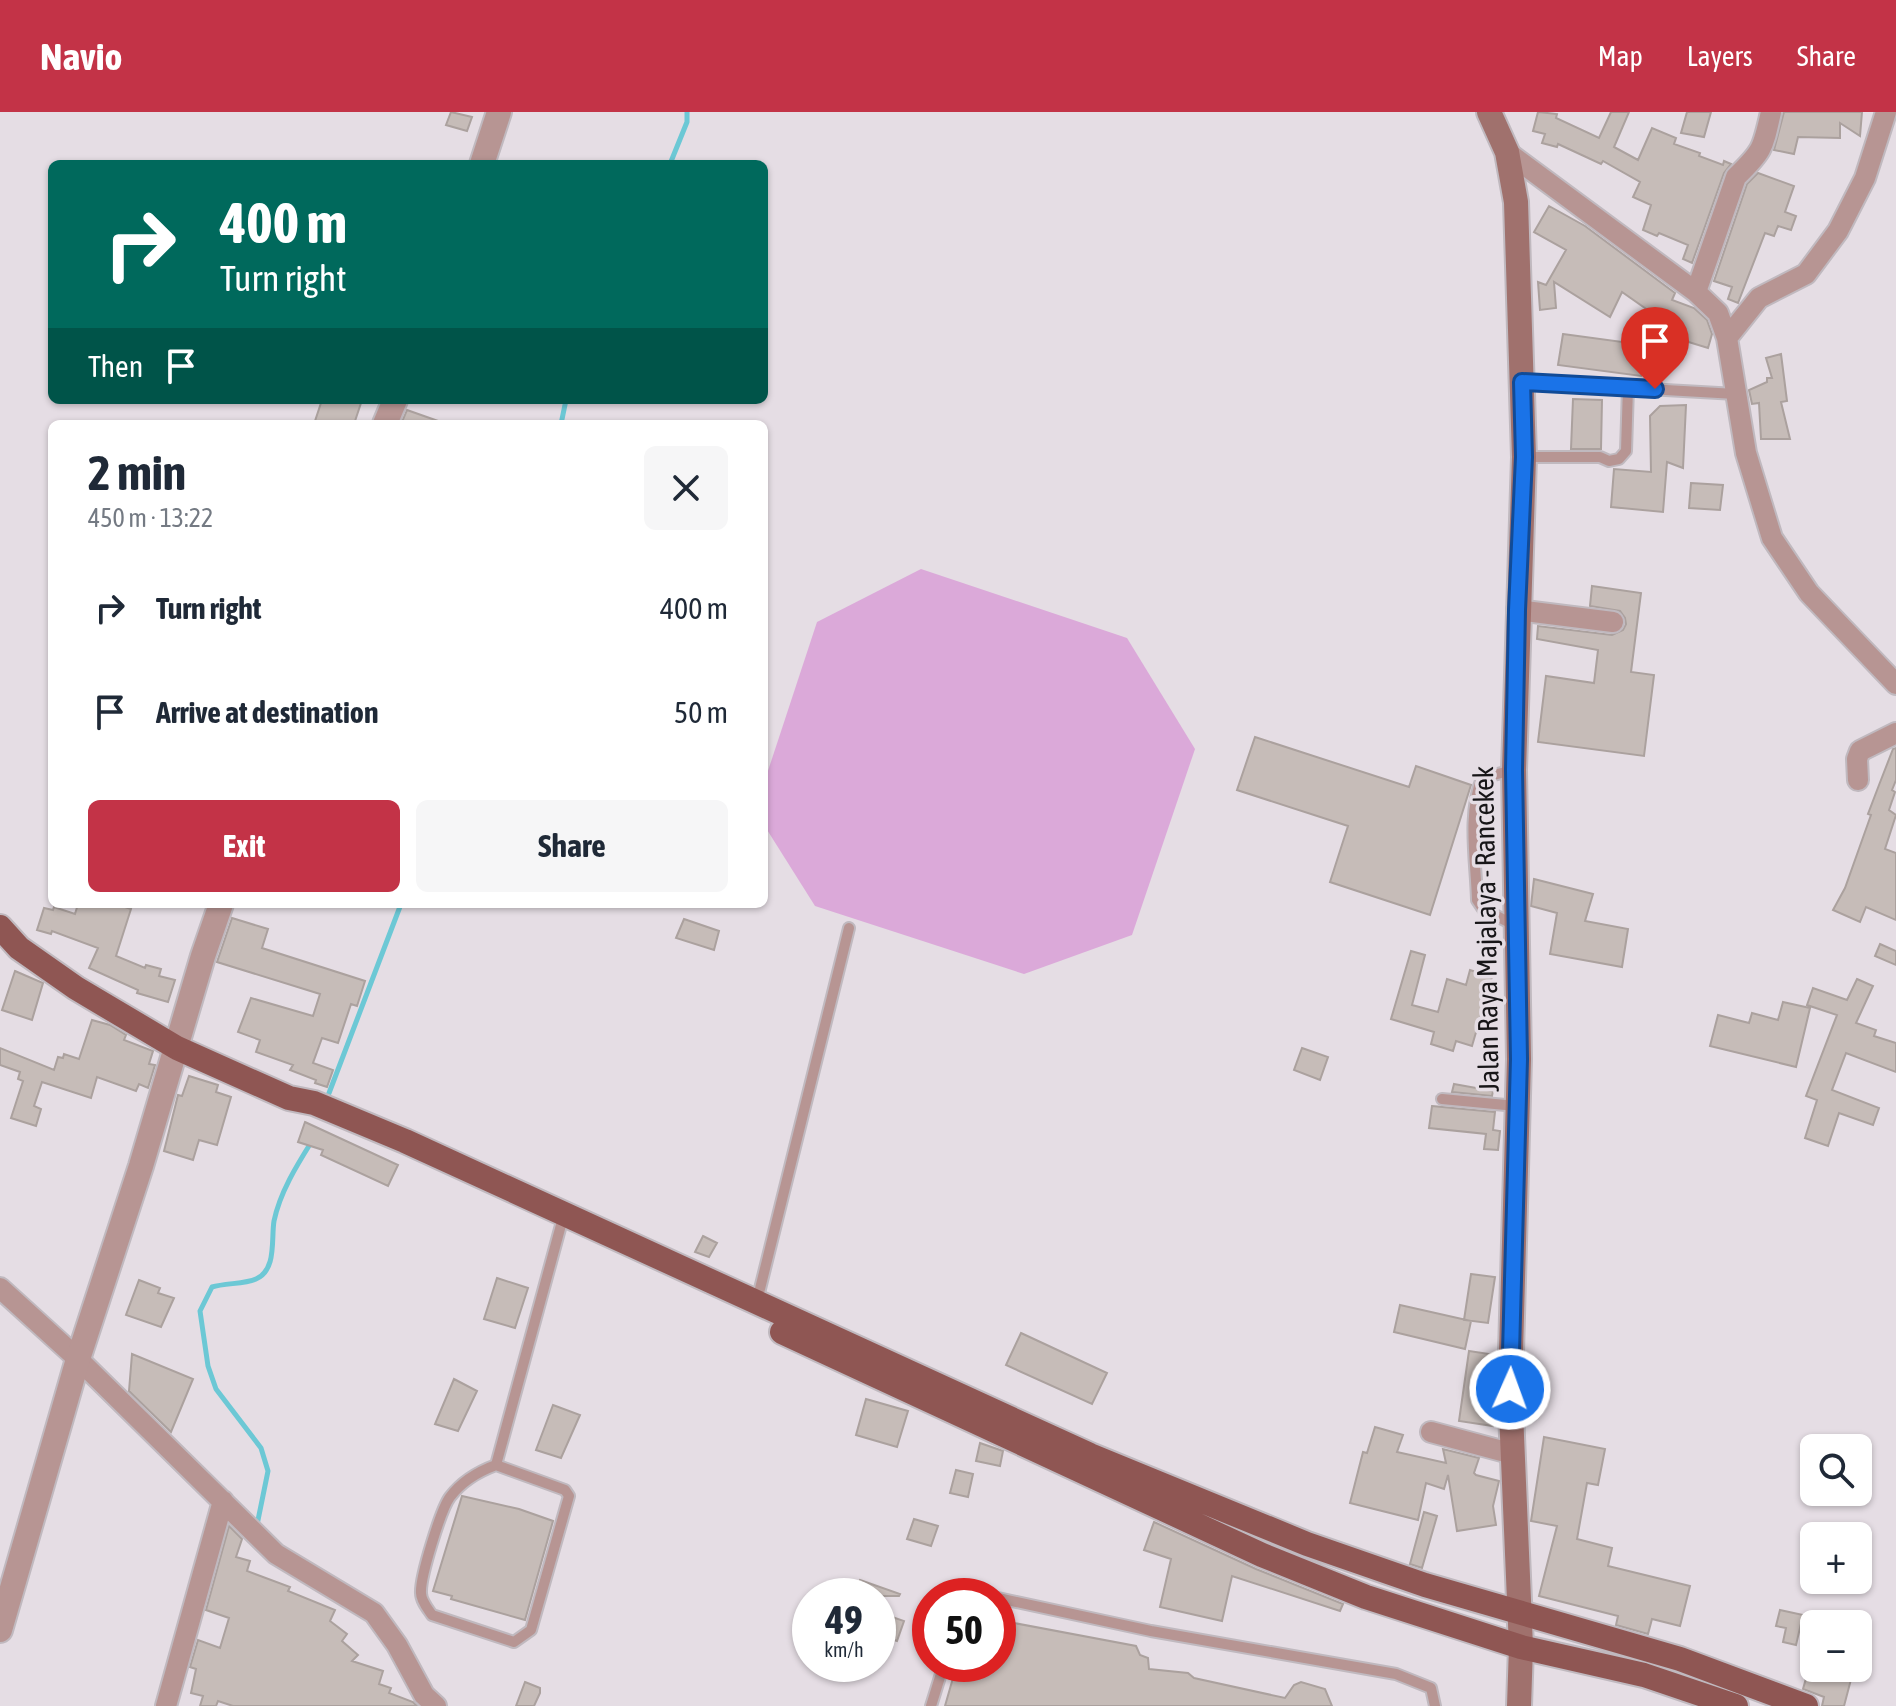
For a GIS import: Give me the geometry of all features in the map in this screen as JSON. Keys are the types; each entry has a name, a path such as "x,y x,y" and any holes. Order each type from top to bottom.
{"main road":[{"name":"Jalan Raya Majalaya - Rancekek","path":"1489,112 1507,152 1516,202 1524,457 1514,770 1518,1106 1510,1389 1521,1647 1519,1706"},
{"path":"0,927 19,948 76,988 177,1048 289,1098 328,1123 757,1303 1090,1455 1307,1544 1519,1614 1680,1659 1806,1706"},
{"path":"562,1222 1262,1555 1366,1597 1521,1647 1644,1675 1736,1706"}],"street":[{"path":"483,160 499,112"},
{"path":"1696,292 1736,177 1746,170 1763,148 1771,112"},
{"path":"1727,338 1759,298 1806,274 1838,231 1865,178 1886,112"},
{"path":"1507,152 1696,292 1718,313 1727,338 1746,453 1772,538 1809,593 1896,684"},
{"path":"1517,610 1613,622"},
{"path":"1858,780 1857,759 1860,751 1896,733"},
{"path":"0,1630 8,1561 78,1359 220,908"},
{"path":"0,1288 78,1359 276,1554 374,1613 397,1645 424,1695 436,1706"},
{"path":"1431,1432 1513,1454"},
{"path":"166,1706 223,1501"}],"lane":[{"path":"1522,382 1736,394"},
{"path":"1524,457 1619,459 1626,451 1628,387"},
{"path":"1514,770 1482,778 1474,823 1477,900 1483,909 1518,927"},
{"path":"757,1303 849,928"},
{"path":"1442,1099 1518,1106"},
{"path":"496,1465 562,1222"},
{"path":"496,1465 565,1490 569,1496 531,1630 514,1642 432,1615 421,1594 439,1515 450,1496 474,1473 496,1465"},
{"path":"1016,1602 1151,1631 1396,1674 1431,1688 1435,1706"},
{"path":"931,1706 938,1682"}],"shaded area":[{"path":"921,569 1127,638 1195,749 1132,935 1024,974 815,906 768,831 768,771 817,622"}],"building":[{"path":"451,112 472,117 467,131 446,125"},
{"path":"1538,112 1557,114 1556,118 1599,138 1611,112 1629,112 1614,147 1638,160 1652,128 1676,138 1674,144 1700,153 1699,156 1723,165 1724,161 1731,164 1724,173 1692,263 1683,259 1688,245 1643,230 1651,205 1633,197 1640,182 1603,161 1601,164 1558,144 1557,147 1542,143 1545,134 1533,131"},
{"path":"1687,112 1711,112 1704,137 1681,133"},
{"path":"1784,112 1862,112 1860,136 1840,123 1840,138 1798,137 1794,154 1774,150"},
{"path":"1758,173 1794,186 1785,212 1796,216 1791,230 1778,226 1774,236 1765,233 1738,303 1728,299 1732,287 1714,281 1747,184"},
{"path":"1549,206 1585,226 1675,293 1672,300 1694,308 1707,320 1712,334 1708,348 1666,335 1669,325 1622,292 1610,317 1554,282 1556,308 1540,310 1538,282 1546,285 1566,250 1534,232"},
{"path":"1563,334 1645,345 1641,376 1558,365"},
{"path":"1781,354 1787,401 1781,402 1790,439 1761,439 1759,403 1752,404 1749,390 1772,378 1766,358"},
{"path":"1573,399 1602,400 1601,449 1571,449"},
{"path":"321,404 361,404 355,420 315,420"},
{"path":"1686,405 1683,468 1667,462 1663,512 1611,507 1614,469 1651,472 1650,416 1660,406"},
{"path":"407,410 435,420 403,420"},
{"path":"1691,483 1723,485 1720,510 1689,508"},
{"path":"1592,586 1641,593 1631,672 1654,675 1644,756 1538,742 1546,676 1594,683 1598,650 1537,639 1538,626 1612,635 1623,630 1626,624 1620,611 1590,606"},
{"path":"1255,737 1409,787 1416,766 1471,785 1430,915 1330,882 1348,826 1237,790"},
{"path":"1896,748 1896,780 1892,790 1895,792 1889,810 1896,815 1885,849 1896,853 1896,920 1866,907 1860,922 1833,910 1845,888 1871,815 1868,814"},
{"path":"1534,879 1593,894 1585,921 1628,929 1622,967 1550,954 1557,913 1531,906"},
{"path":"44,908 57,908 75,914 77,908 131,909 116,956 145,968 146,965 161,969 159,976 175,980 168,1002 137,993 138,990 89,968 98,948 52,931 51,934 37,930"},
{"path":"232,918 268,929 262,948 365,981 357,1006 351,1004 338,1043 322,1038 313,1063 333,1070 327,1087 290,1070 293,1065 256,1052 260,1040 238,1032 251,998 313,1016 320,994 217,962"},
{"path":"684,919 719,931 714,950 676,938"},
{"path":"1880,944 1896,951 1896,965 1875,956"},
{"path":"1411,951 1425,955 1412,1005 1438,1012 1447,979 1466,985 1470,970 1492,977 1472,1046 1456,1041 1453,1051 1431,1044 1434,1032 1391,1019"},
{"path":"15,971 43,983 32,1020 2,1010"},
{"path":"1857,979 1873,986 1856,1023 1876,1030 1874,1036 1896,1043 1896,1072 1846,1053 1832,1090 1879,1108 1873,1125 1839,1113 1828,1146 1805,1138 1817,1100 1806,1096 1837,1015 1807,1005 1813,988 1847,1000"},
{"path":"1783,1002 1810,1008 1796,1067 1710,1046 1718,1015 1749,1023 1752,1013 1778,1020"},
{"path":"92,1020 110,1025 126,1035 124,1040 153,1051 149,1064 155,1065 148,1088 139,1084 136,1091 97,1077 91,1098 42,1082 34,1106 41,1109 36,1126 11,1118 23,1081 18,1079 20,1072 0,1065 0,1048 54,1070 58,1057 63,1058 64,1054 79,1059"},
{"path":"1302,1048 1328,1057 1320,1080 1294,1070"},
{"path":"189,1076 218,1085 216,1092 231,1097 217,1145 199,1140 193,1160 164,1151 178,1095 182,1096"},
{"path":"1454,1084 1493,1091 1492,1096 1452,1092"},
{"path":"1432,1106 1495,1112 1493,1130 1500,1131 1498,1150 1484,1149 1486,1134 1429,1128"},
{"path":"305,1122 398,1165 388,1186 321,1155 323,1150 298,1142"},
{"path":"703,1236 717,1243 709,1257 695,1252"},
{"path":"1471,1274 1495,1277 1488,1323 1464,1320"},
{"path":"497,1278 528,1288 515,1328 484,1319"},
{"path":"139,1280 160,1288 158,1293 174,1298 161,1327 126,1315"},
{"path":"1400,1305 1471,1321 1465,1349 1394,1332"},
{"path":"1021,1333 1107,1373 1092,1404 1006,1365"},
{"path":"1469,1351 1496,1355 1493,1426 1459,1421"},
{"path":"132,1354 193,1379 171,1432 129,1391"},
{"path":"454,1379 477,1391 458,1431 435,1424"},
{"path":"866,1399 908,1411 897,1447 856,1435"},
{"path":"553,1405 580,1415 561,1458 536,1450"},
{"path":"1375,1427 1403,1435 1397,1452 1446,1463 1443,1449 1479,1458 1474,1473 1499,1481 1493,1506 1496,1525 1457,1531 1448,1475 1444,1489 1426,1483 1418,1520 1350,1503 1363,1452 1367,1453"},
{"path":"1544,1437 1605,1449 1598,1485 1587,1483 1577,1539 1612,1548 1608,1566 1690,1586 1680,1626 1652,1619 1648,1634 1616,1625 1618,1616 1539,1596 1557,1526 1531,1521"},
{"path":"980,1443 1003,1451 1000,1466 976,1461"},
{"path":"956,1470 973,1474 968,1497 950,1493"},
{"path":"462,1496 519,1509 553,1521 525,1620 433,1591"},
{"path":"1424,1512 1437,1516 1422,1568 1410,1564"},
{"path":"914,1519 938,1526 931,1546 907,1539"},
{"path":"1154,1522 1256,1569 1343,1604 1340,1611 1232,1576 1222,1621 1160,1607 1171,1559 1144,1550"},
{"path":"229,1526 242,1539 236,1557 250,1561 247,1571 290,1587 288,1591 335,1610 330,1621 347,1634 342,1641 358,1655 352,1661 383,1671 379,1684 391,1688 389,1693 417,1706 233,1706 218,1701 216,1706 200,1706 203,1696 191,1693 196,1669 190,1667 198,1640 220,1648 229,1618 206,1610"},
{"path":"1780,1610 1800,1614 1796,1645 1783,1642 1786,1628 1776,1626"},
{"path":"896,1618 904,1621 896,1641"},
{"path":"1016,1623 1136,1646 1140,1655 1148,1658 1149,1669 1188,1673 1194,1678 1285,1698 1294,1685 1301,1682 1325,1689 1332,1706 945,1706 952,1682 1016,1682"},
{"path":"525,1682 540,1688 540,1693 534,1706 516,1706"},
{"path":"1805,1682 1850,1682 1844,1706 1822,1706 1824,1697 1803,1689"}],"waterway":[{"path":"672,160 687,122 687,112"},
{"path":"562,420 565,404"},
{"path":"326,1101 399,908"},
{"path":"257,1525 268,1471 261,1448 216,1389 208,1366 200,1311 212,1287 252,1281 267,1269 280,1200 312,1141"}],"route":[{"path":"1510,1389 1519,1059 1514,770 1524,457 1522,382 1655,389"}]}
